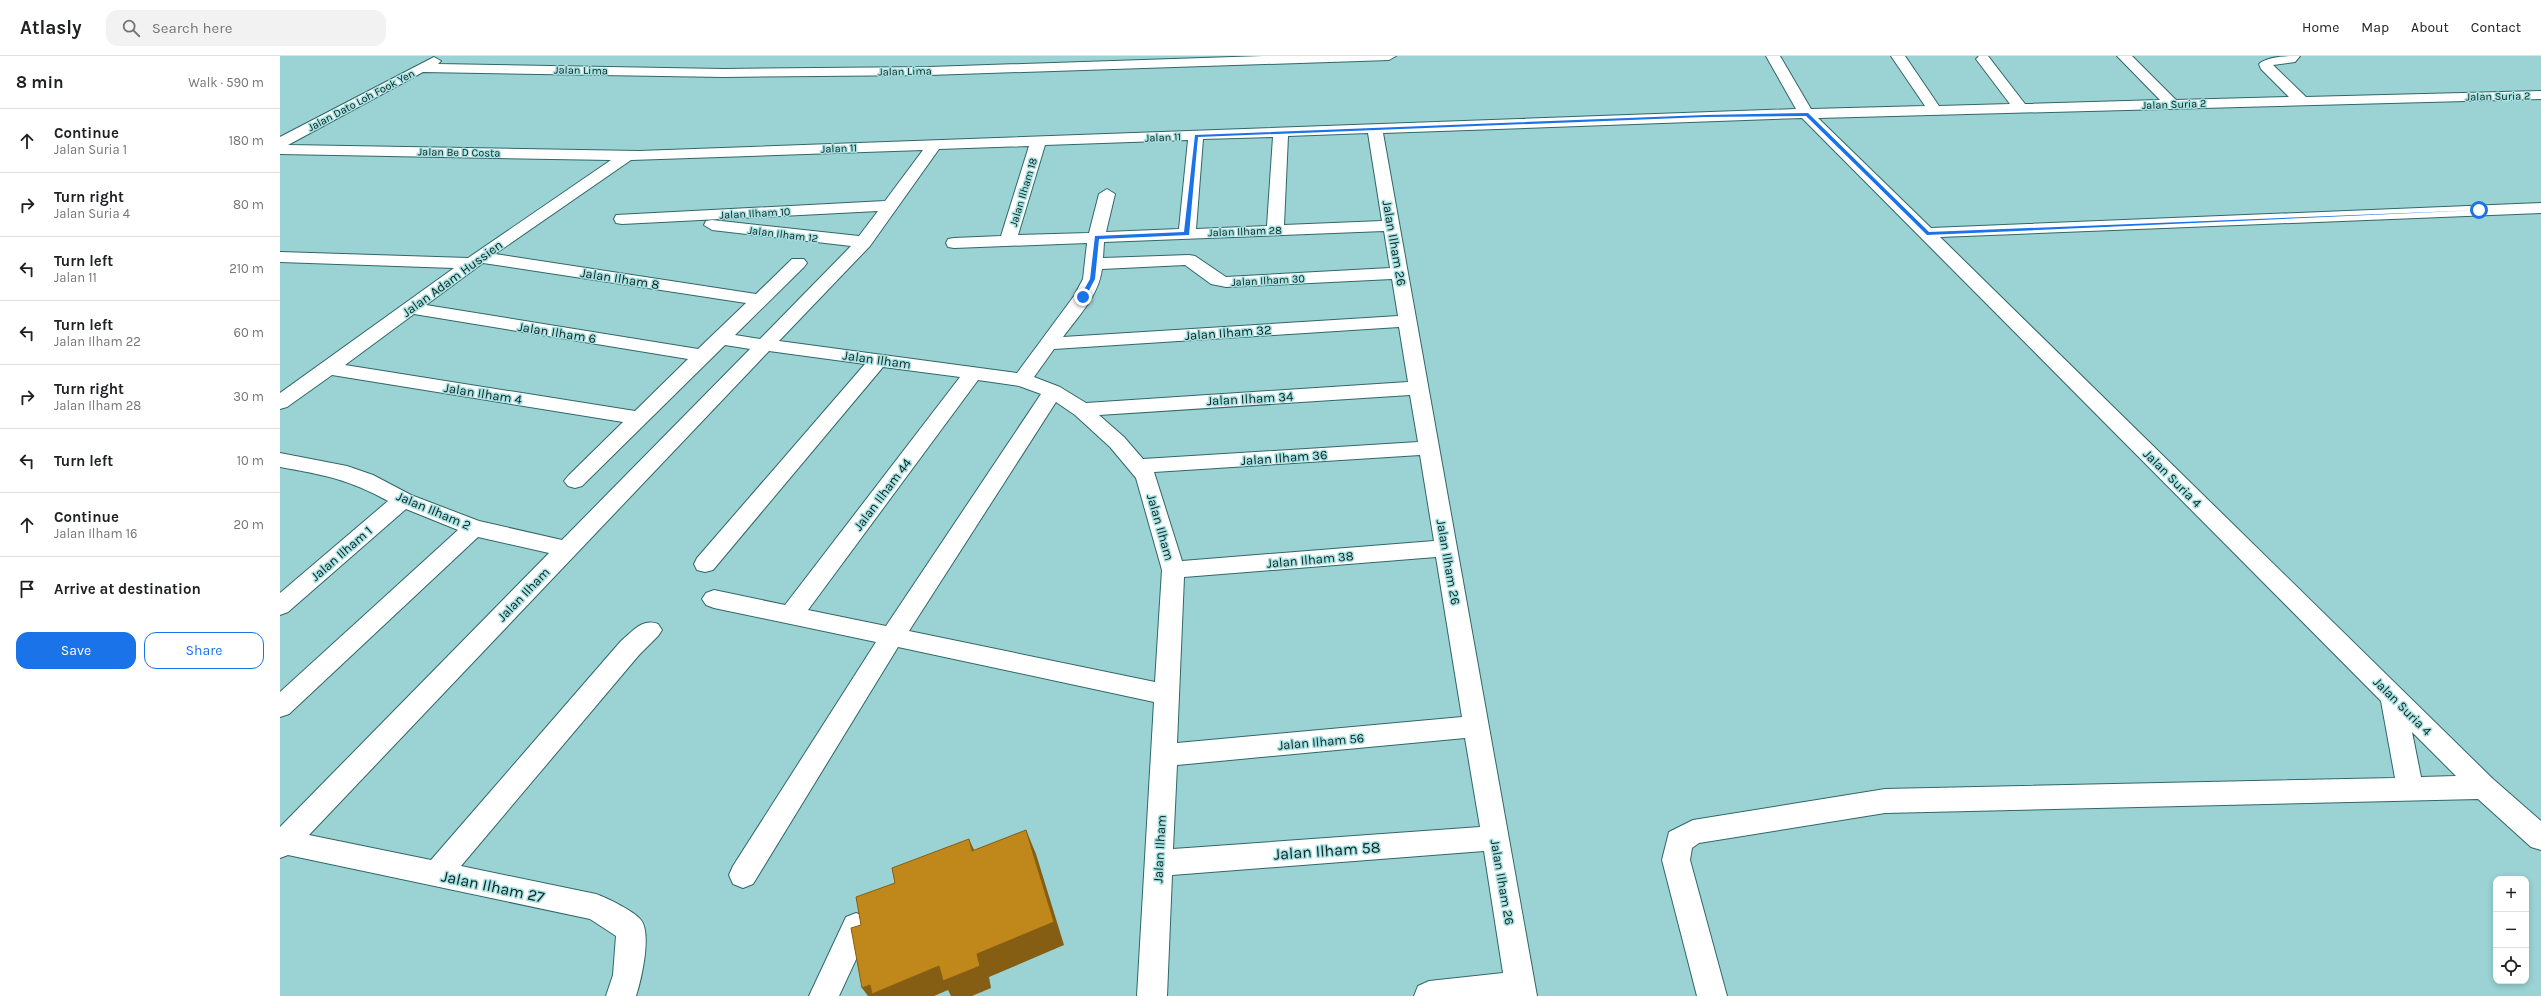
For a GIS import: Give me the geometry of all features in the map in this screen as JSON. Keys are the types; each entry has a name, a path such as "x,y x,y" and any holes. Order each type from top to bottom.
{"street":[{"name":"Jalan Dato Loh Fook Yen","path":"280,143 442,56"},
{"path":"572,70 594,56"},
{"path":"929,71 945,56"},
{"path":"1055,67 1065,56"},
{"name":"Jalan Lima","path":"421,68 753,73 929,71 1055,67 1179,59 1389,56"},
{"name":"Jalan Suria 4","path":"1773,56 1808,115 2484,787 2541,838"},
{"path":"1898,56 1935,110"},
{"path":"2124,56 2172,104"},
{"path":"2293,56 2290,59 2271,60 2266,64 2268,69 2301,100"},
{"path":"1983,59 2021,108"},
{"path":"753,73 768,60"},
{"name":"Jalan Suria 2","path":"1808,115 2301,100 2541,95"},
{"name":"Jalan 11","path":"633,156 1705,116 1808,115"},
{"name":"Jalan Ilham 26","path":"1375,129 1522,991"},
{"path":"1275,230 1281,133"},
{"path":"1187,234 1196,136"},
{"name":"Jalan Ilham 18","path":"1008,241 1038,142"},
{"name":"Jalan Ilham","path":"282,844 864,242 934,145"},
{"name":"Jalan Be D Costa","path":"280,149 633,156"},
{"name":"Jalan Adam Hussien","path":"280,403 476,260 633,156"},
{"path":"1022,380 1083,297 1092,279 1095,264 1096,237 1107,194"},
{"name":"Jalan Ilham 10","path":"622,219 889,206"},
{"path":"1927,233 2541,208"},
{"name":"Jalan Ilham 12","path":"655,218 864,242"},
{"name":"Jalan Ilham 28","path":"954,243 1392,226"},
{"name":"Jalan Ilham 8","path":"280,257 476,260 760,300"},
{"name":"Jalan Ilham 30","path":"1095,264 1189,260 1216,280 1226,282 1400,273"},
{"path":"575,480 798,263"},
{"name":"Jalan Ilham 6","path":"411,308 703,356"},
{"name":"Jalan Ilham 32","path":"1049,344 1408,321"},
{"path":"720,339 767,344"},
{"name":"Jalan Ilham","path":"767,344 1022,380 1053,390 1082,410 1117,442 1146,476 1173,570 1152,996"},
{"path":"705,564 879,360"},
{"name":"Jalan Ilham 4","path":"327,368 639,418"},
{"name":"Jalan Ilham 44","path":"791,615 973,373"},
{"name":"Jalan Ilham 34","path":"1082,410 1132,405 1419,388"},
{"path":"742,875 892,637 1053,390"},
{"name":"Jalan Ilham 36","path":"1138,466 1430,448"},
{"name":"Jalan Ilham 2","path":"280,460 340,471 366,480 403,500 474,528 566,549"},
{"name":"Jalan Ilham 1","path":"280,606 403,500"},
{"path":"280,707 474,528"},
{"name":"Jalan Ilham 38","path":"1173,570 1446,548"},
{"path":"714,599 1167,695"},
{"path":"437,874 630,648 650,630"},
{"path":"2393,697 2410,788"},
{"name":"Jalan Ilham 56","path":"1165,756 1477,726"},
{"path":"1712,996 1676,860 1679,841 1693,832 1885,801 2484,787"},
{"name":"Jalan Ilham 58","path":"1158,863 1495,838"},
{"name":"Jalan Ilham 27","path":"282,844 596,907 631,930 628,975 621,996"},
{"path":"824,996 856,927"},
{"path":"1429,996 1522,991"}],"building":[{"path":"1026,830 1054,922 977,954 980,966 943,981 939,966 872,994 870,985 862,988 851,928 861,925 856,897 895,883 892,868 969,839 972,851"}],"route":[{"path":"1083,297 1092,279 1095,264 1096,237 1187,234 1196,136 1705,116 1808,115 1927,233 2479,210"}]}
